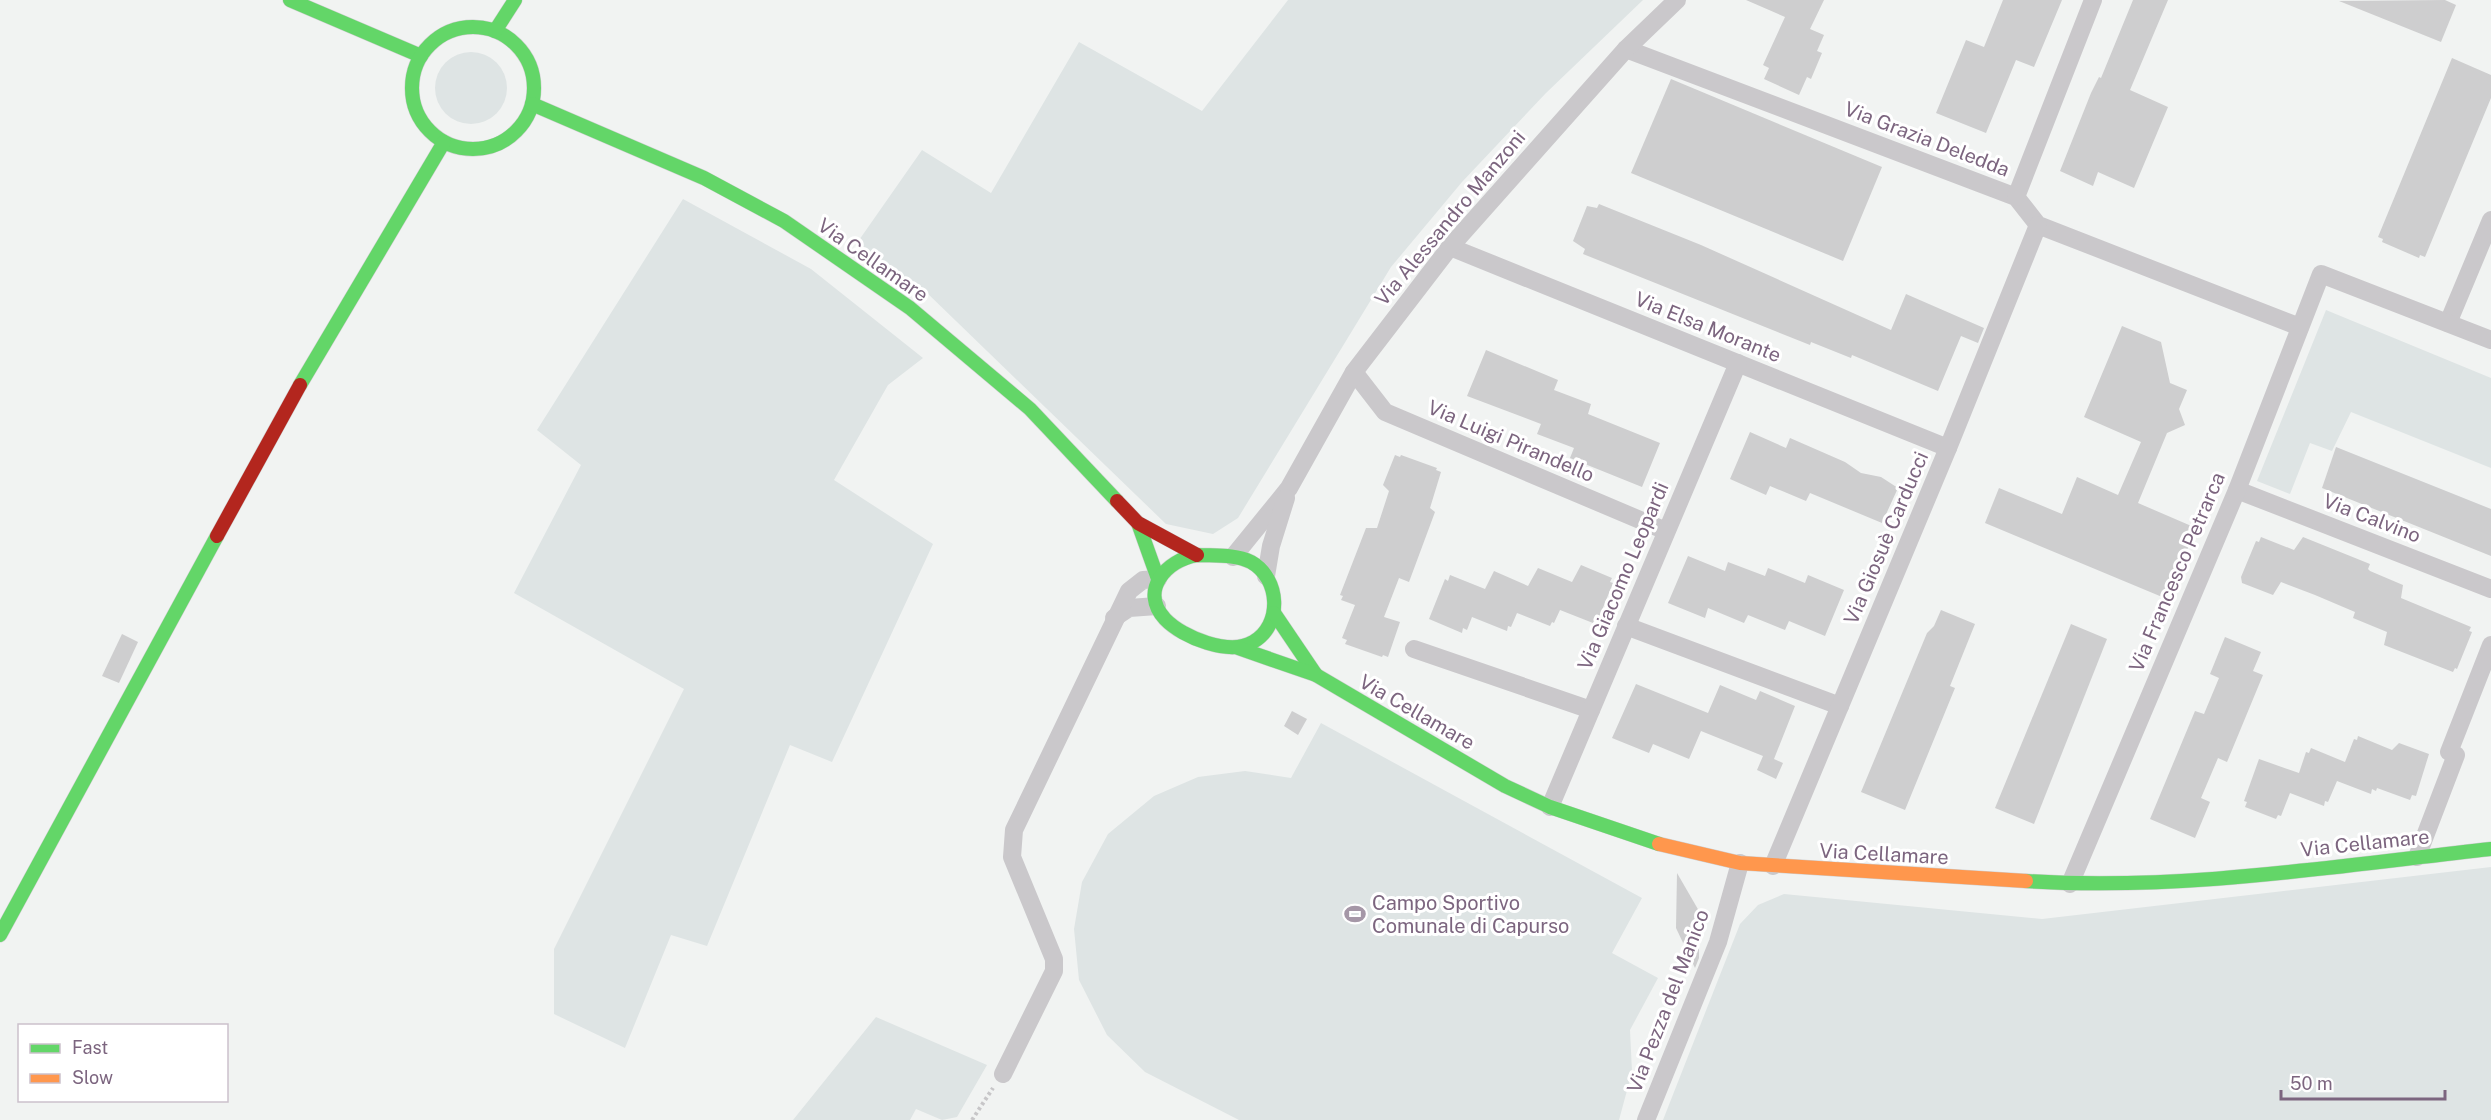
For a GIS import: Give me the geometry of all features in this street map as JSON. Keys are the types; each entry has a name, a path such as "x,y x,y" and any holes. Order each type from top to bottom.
{"street":[{"path":"290,0 421,56"},
{"path":"495,31 515,0"},
{"name":"Via Alessandro Manzoni","path":"1233,557 1289,488 1354,372 1450,247 1626,48 1677,0"},
{"path":"2016,197 2093,0"},
{"path":"470,27 495,31 511,39 528,60 534,86 532,104 519,128 497,144 470,149 444,142 422,122 414,104 412,84 421,56 434,41 451,31 470,27"},
{"name":"Via Grazia Deledda","path":"1626,48 2016,197 2038,225"},
{"name":"Via Cellamare","path":"532,104 704,178 784,221 910,308 1030,409 1138,524 1197,555"},
{"path":"0,935 236,500 323,345 444,142"},
{"path":"2491,220 2448,323 2491,340"},
{"path":"2038,225 2300,327"},
{"name":"Via Giosuè Carducci","path":"1773,866 1948,448 2038,225"},
{"name":"Via Elsa Morante","path":"1450,247 1948,448"},
{"name":"Via Francesco Petrarca","path":"2070,884 2237,490 2320,274 2448,323"},
{"name":"Via Giacomo Leopardi","path":"1550,807 1738,363"},
{"name":"Via Luigi Pirandello","path":"1354,372 1385,412 1666,531"},
{"name":"Via Alessandro Manzoni","path":"1266,576 1271,546 1289,488"},
{"name":"Via Calvino","path":"2237,490 2491,589"},
{"name":"Via Cellamare","path":"1138,524 1158,579"},
{"name":"Via Cellamare","path":"1316,675 1274,613 1272,587 1266,576 1246,560 1197,555 1176,559 1167,565 1158,579 1155,595 1162,615 1178,629 1212,646 1238,648 1316,675 1455,757 1550,807 1667,847 1740,863 2070,884 2183,882 2491,849"},
{"path":"1003,1074 1054,971 1054,959 1012,857 1014,830 1114,618 1129,591 1143,580 1158,579"},
{"path":"1114,618 1129,608 1157,606"},
{"path":"1238,648 1261,636 1269,626 1274,613"},
{"path":"1626,626 1840,706"},
{"path":"2417,857 2456,755 2448,752 2491,645"},
{"path":"1414,649 1591,711"},
{"name":"Via Pezza del Manico","path":"1646,1120 1718,942 1740,863"}],"path":[{"path":"972,1120 1003,1074"}],"shaded area":[{"path":"1288,0 1643,0 1546,93 1462,182 1391,267 1238,518 1213,534 1166,524 925,291 857,243 922,150 991,193 1079,42 1202,111"},
{"path":"478,52 497,62 505,74 507,88 505,102 497,114 485,122 464,124 445,114 437,102 435,81 445,62 457,54"},
{"path":"683,199 811,269 923,358 888,385 834,480 933,544 832,762 790,745 707,946 671,935 625,1048 554,1014 554,949 684,689 514,593 581,465 537,430"},
{"path":"2326,310 2491,378 2491,468 2351,412 2332,451 2310,443 2290,494 2257,481"},
{"name":"Campo Sportivo Comunale di Capurso","path":"1321,723 1642,898 1612,953 1658,978 1630,1030 1632,1072 1619,1120 1239,1120 1145,1072 1107,1035 1079,980 1074,929 1082,882 1108,834 1154,796 1198,777 1245,771 1291,778"},
{"path":"2491,867 2491,1120 1663,1120 1740,924 1758,905 1784,894 2042,919"},
{"path":"876,1017 987,1065 957,1117 942,1120 916,1109 910,1120 793,1120"}],"building":[{"path":"1746,0 1824,0 1810,29 1824,35 1817,51 1822,53 1811,79 1807,77 1799,95 1764,79 1769,68 1763,65 1785,17"},
{"path":"2003,0 2062,0 2034,67 2016,60 1986,133 1936,113 1966,40 1984,47"},
{"path":"2133,0 2168,0 2130,90 2168,107 2134,188 2098,172 2093,186 2060,171 2091,93 2099,77 2101,78"},
{"path":"2445,0 2456,5 2441,42 2339,1"},
{"path":"2452,58 2491,75 2491,98 2425,257 2420,255 2419,258 2382,242 2383,239 2378,237"},
{"path":"1671,79 1882,167 1843,261 1631,173"},
{"path":"1599,204 1701,245 1891,330 1906,294 1984,328 1978,343 1961,336 1938,391 1852,355 1851,358 1811,342 1810,345 1583,254 1585,249 1573,241 1587,206 1597,208"},
{"path":"2122,326 2161,342 2170,383 2187,390 2179,409 2185,425 2167,433 2138,503 2196,528 2167,599 1985,523 1999,488 2062,514 2077,477 2118,495 2141,442 2084,417"},
{"path":"1486,350 1558,380 1554,390 1591,404 1588,414 1660,443 1642,487 1570,458 1574,448 1537,434 1541,424 1467,396"},
{"path":"1750,432 1786,448 1790,438 1845,462 1861,473 1881,477 1898,488 1882,523 1810,493 1806,501 1770,486 1766,495 1730,479"},
{"path":"2336,447 2491,509 2491,556 2322,488"},
{"path":"1395,455 1437,468 1436,470 1441,472 1430,508 1435,512 1409,582 1399,578 1384,617 1400,622 1388,657 1383,655 1382,657 1345,644 1347,640 1342,638 1355,605 1341,600 1343,596 1340,595 1366,528 1377,528 1389,491 1383,485"},
{"path":"2261,537 2294,550 2303,537 2370,564 2368,569 2370,571 2403,585 2401,598 2471,627 2469,631 2472,632 2457,669 2455,668 2453,672 2384,645 2387,632 2353,618 2355,612 2315,595 2281,582 2273,595 2242,583 2241,577 2256,541 2259,542"},
{"path":"1688,556 1725,571 1728,562 1765,576 1768,568 1805,583 1808,575 1844,590 1825,636 1789,621 1785,630 1748,615 1744,623 1708,608 1705,618 1668,603"},
{"path":"1581,565 1612,578 1610,582 1613,583 1598,620 1595,618 1593,623 1560,610 1554,623 1552,622 1550,626 1517,613 1507,631 1472,617 1467,630 1463,628 1462,633 1429,619 1445,579 1448,581 1450,575 1485,589 1494,571 1528,586 1538,568 1572,582"},
{"path":"1941,610 1975,624 1950,686 1955,688 1905,810 1861,792 1927,633 1934,626"},
{"path":"2071,624 2107,639 2034,824 1995,808"},
{"path":"122,634 138,642 119,683 102,676"},
{"path":"2225,637 2261,652 2253,671 2263,675 2227,762 2218,758 2201,798 2210,802 2195,838 2150,819 2195,711 2204,714 2219,678 2210,674"},
{"path":"1636,684 1708,713 1720,685 1756,700 1760,691 1795,706 1774,759 1783,763 1776,779 1757,770 1763,756 1701,731 1689,759 1653,744 1649,753 1612,738"},
{"path":"1292,711 1307,719 1298,735 1284,726"},
{"path":"2358,736 2392,750 2399,743 2429,754 2416,796 2412,795 2410,800 2377,788 2376,791 2372,789 2371,794 2337,781 2324,806 2290,793 2281,816 2278,815 2276,819 2245,807 2247,802 2244,801 2259,759 2299,773 2306,752 2309,753 2311,748 2345,762 2354,739 2357,740"},
{"path":"1677,873 1699,911 1699,958 1695,968 1676,928"}],"traffic: fast":[{"path":"290,0 421,56"},
{"path":"495,31 515,0"},
{"path":"473,27 496,31 516,45 530,65 534,88 530,111 516,131 496,145 473,149 450,145 430,131 416,111 412,88 416,65 430,45 450,31 473,27"},
{"path":"532,104 704,178 784,221 910,308 1030,409 1117,501"},
{"path":"300,385 444,142"},
{"path":"1138,523 1158,579"},
{"path":"0,935 217,536"},
{"path":"1197,555 1245,559 1261,569 1268,579 1274,602 1273,613 1263,634 1253,642 1232,647 1207,643 1183,633 1165,619 1155,598 1160,578 1175,563 1197,555"},
{"path":"1274,613 1316,675"},
{"path":"1238,648 1316,675 1505,786 1550,807 1659,844"},
{"path":"2026,881 2142,883 2201,880 2491,849"}],"traffic: slow":[{"path":"1659,844 1740,863 2026,881"}],"traffic: jam":[{"path":"217,536 300,385"},
{"path":"1117,501 1138,523 1197,555"}],"place":[{"name":"Campo Sportivo Comunale di Capurso","path":"1355,914"}]}
